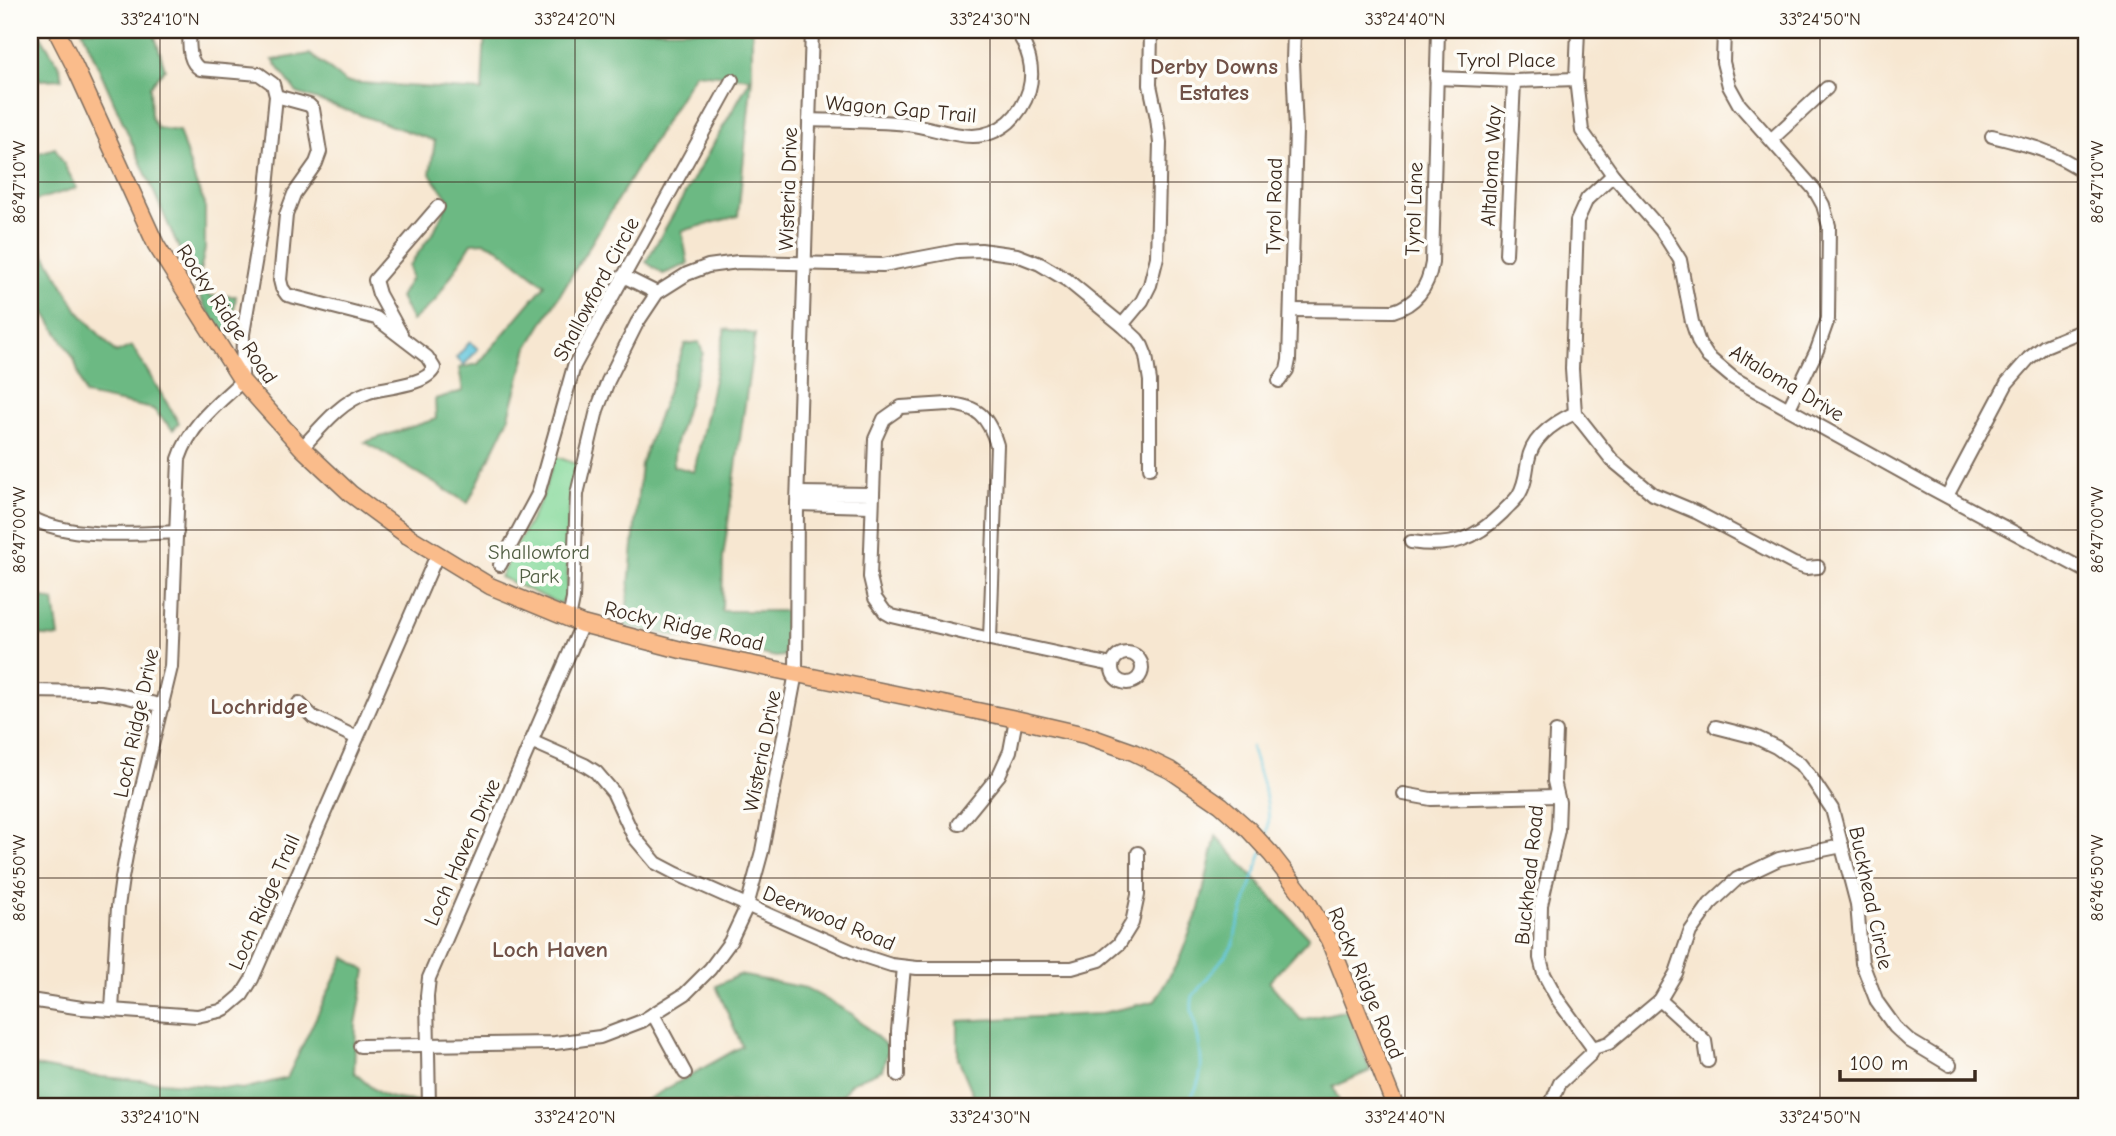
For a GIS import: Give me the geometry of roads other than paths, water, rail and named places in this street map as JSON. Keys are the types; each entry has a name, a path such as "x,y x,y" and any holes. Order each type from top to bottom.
{"main road":[{"name":"Rocky Ridge Road","path":"56,30 156,246 242,381 302,448 360,502 437,555 495,589 575,621 659,645 1085,735 1133,752 1170,770 1230,812 1248,829 1306,899 1329,940 1395,1106"}],"street":[{"path":"189,30 191,56 195,66 200,69 259,74 273,84 276,96 266,198 243,334 242,381"},
{"name":"Wisteria Drive","path":"360,1046 555,1043 600,1037 653,1014 685,994 710,969 730,943 747,906 762,851 796,673 797,498 812,30"},
{"name":"Wagon Gap Trail","path":"809,120 904,124 977,137 992,133 1018,113 1030,86 1028,54 1025,44 1015,30"},
{"path":"1122,324 1142,301 1150,285 1157,257 1160,143 1150,85 1151,30"},
{"name":"Tyrol Road","path":"1279,381 1287,370 1289,360 1296,131 1294,30"},
{"name":"Tyrol Lane","path":"1291,310 1393,311 1414,301 1424,288 1432,263 1438,30"},
{"name":"Altaloma Drive","path":"1577,30 1576,79 1582,131 1613,175 1661,230 1680,260 1692,322 1699,343 1708,357 1733,378 2086,571"},
{"path":"1724,30 1723,62 1729,86 1739,104 1814,189 1823,205 1829,226 1828,319 1817,350 1789,408"},
{"name":"Tyrol Place","path":"1437,79 1576,79"},
{"name":"Shallowford Circle","path":"500,565 538,494 574,366 732,80"},
{"name":"Altaloma Way","path":"1506,254 1514,80"},
{"path":"1772,139 1827,88"},
{"path":"276,96 309,105 313,109 320,152 316,163 294,194 286,215 281,280 284,292 376,318 426,357 433,368 431,374 422,380 352,398 336,411 302,448"},
{"path":"1992,136 2039,147 2067,160 2086,173"},
{"path":"1613,175 1587,199 1577,221 1572,369 1575,414 1612,460 1653,494 1696,512 1794,564 1806,568 1818,567"},
{"path":"405,340 379,295 375,280 439,207"},
{"path":"623,276 657,293 687,274 721,263 883,265 969,250 1005,252 1029,259 1052,270 1122,324 1137,339 1146,356 1150,381 1150,468"},
{"name":"Loch Haven Drive","path":"429,1106 429,978 531,741 575,621 573,599 577,494 597,410 631,334 657,293"},
{"path":"1947,496 2007,383 2029,358 2045,346 2086,329"},
{"name":"Loch Ridge Drive","path":"112,1010 122,878 163,706 173,646 179,459 184,443 202,418 242,381"},
{"path":"990,639 997,445 987,421 981,414 961,405 912,405 893,411 884,419 875,439 870,577 879,606 885,612 901,619 990,639 1112,665"},
{"path":"1410,542 1434,545 1453,542 1467,538 1490,525 1518,496 1527,475 1528,457 1538,438 1557,422 1575,414"},
{"path":"797,498 872,500"},
{"path":"30,517 50,526 72,531 140,534 177,532"},
{"name":"Loch Ridge Trail","path":"30,1000 112,1010 197,1016 208,1015 228,1007 242,995 252,979 437,555"},
{"path":"30,691 99,692 163,706"},
{"path":"299,703 313,718 357,738"},
{"path":"959,824 999,775 1010,751 1016,719"},
{"name":"Buckhead Circle","path":"1716,727 1755,737 1776,747 1800,764 1832,809 1857,904 1863,963 1877,1002 1895,1027 1910,1041 1950,1065"},
{"name":"Buckhead Road","path":"1556,732 1554,781 1559,802 1558,831 1541,905 1540,958 1544,974 1558,1000 1593,1048"},
{"name":"Deerwood Road","path":"531,741 597,772 613,792 634,837 656,863 747,906 860,955 891,965 987,969 1072,968 1100,960 1118,944 1132,923 1138,895 1138,853"},
{"path":"1404,794 1431,799 1556,796"},
{"path":"1550,1106 1560,1083 1591,1054 1593,1048 1609,1043 1660,1000 1676,972 1690,932 1710,904 1737,879 1779,859 1842,845"},
{"path":"898,1075 898,1031 904,967"},
{"path":"1660,1000 1705,1041 1708,1061"},
{"path":"653,1014 685,1073"}],"water":[{"path":"470,342 478,349 464,365 456,358"}],"waterway":[{"path":"1251,747 1269,816 1266,839"},
{"path":"1185,1106 1197,1087 1201,1069 1192,1012 1193,996 1234,944 1262,852"}],"district":[{"name":"Derby Downs Estates","path":"1214,79"},
{"name":"Lochridge","path":"259,706"},
{"name":"Loch Haven","path":"550,949"}],"park label":[{"name":"Shallowford Park","path":"539,564"}]}
